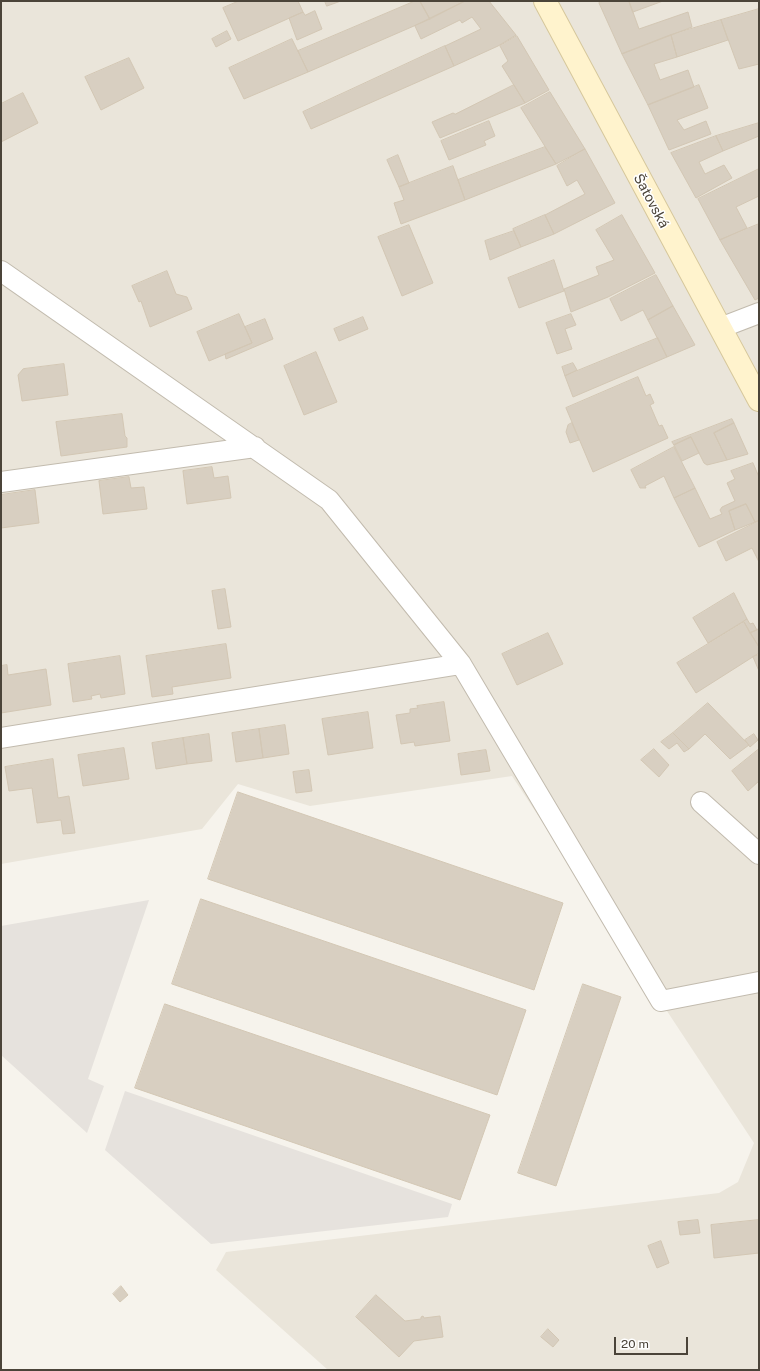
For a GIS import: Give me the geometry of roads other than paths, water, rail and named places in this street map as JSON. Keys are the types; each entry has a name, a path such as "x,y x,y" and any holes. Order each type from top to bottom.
{"main road":[{"name":"Šatovská","path":"545,1 759,400"}],"street":[{"path":"1,271 329,500 462,664 661,1001 759,982"},
{"path":"720,328 759,313"},
{"path":"1,482 255,448"},
{"path":"1,738 462,664"},
{"path":"701,802 759,854"}]}
